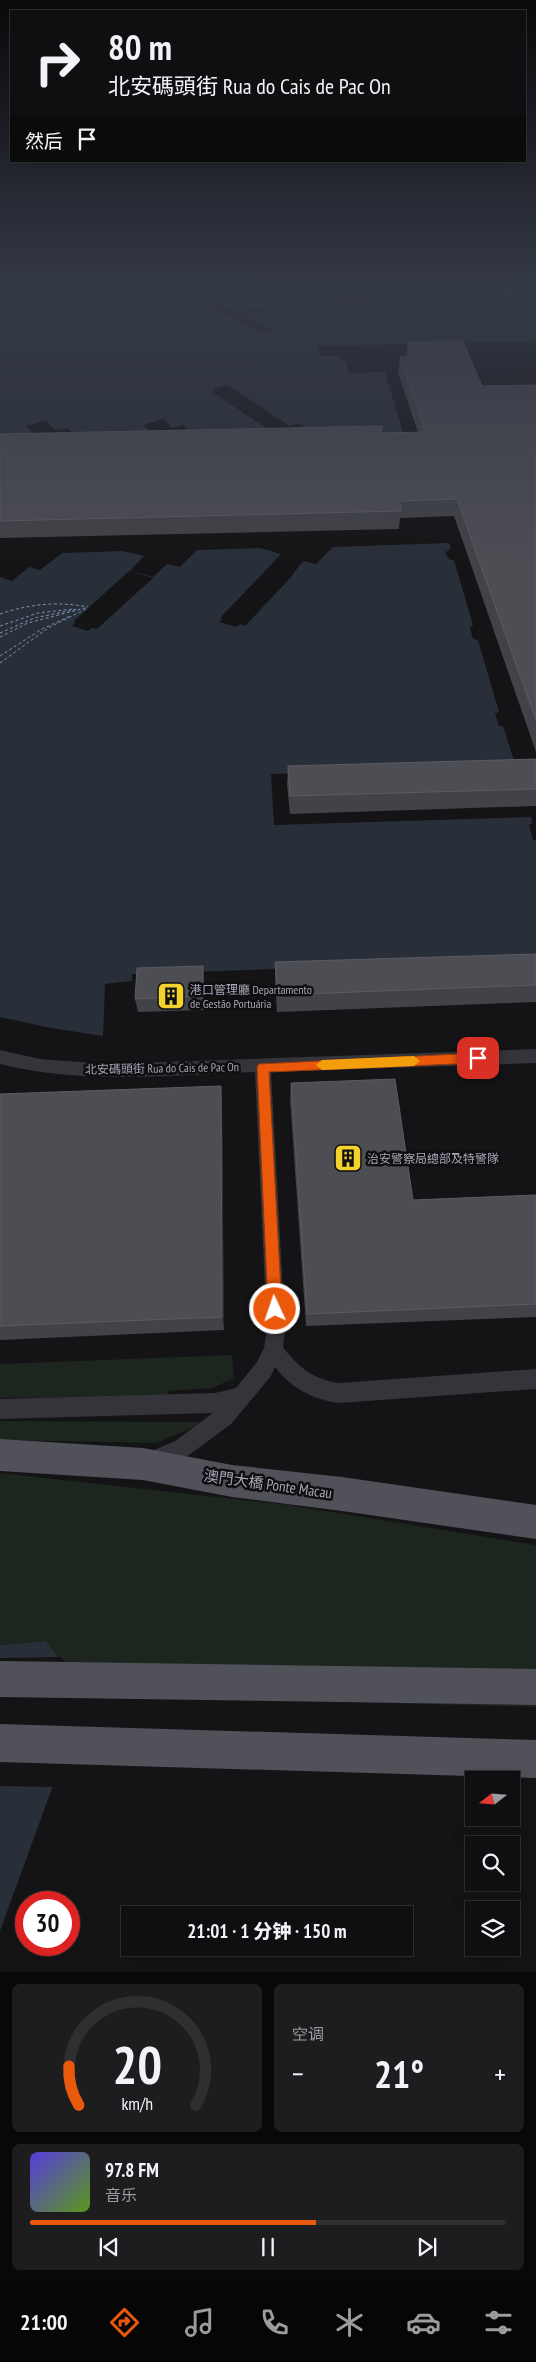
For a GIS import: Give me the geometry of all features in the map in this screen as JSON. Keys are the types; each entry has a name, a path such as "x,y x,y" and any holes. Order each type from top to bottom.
{"main road":[{"name":"澳門大橋 Ponte Macau","path":"0,1455 144,1464 232,1481 342,1494 536,1522"},
{"path":"0,1679 536,1687"},
{"path":"0,1743 536,1759"}],"street":[{"name":"北安碼頭街 Rua do Cais de Pac On","path":"0,1057 52,1067 107,1072 536,1056"},
{"path":"144,1464 182,1448 224,1417 264,1369 274,1349 276,1329 263,1067"},
{"path":"274,1349 295,1376 321,1391 339,1393 536,1379"},
{"path":"0,1409 215,1402 243,1396"}],"shaded area":[{"path":"0,380 387,380 403,432 315,434 299,423 290,426 276,417 258,422 270,431 197,437 183,425 173,428 163,419 143,425 152,433 80,439 67,428 55,430 46,421 26,426 35,435 0,441"},
{"path":"449,543 451,548 445,553 450,560 454,560 473,625 470,628 473,639 478,640 499,712 495,713 499,726 503,726 516,767 271,774 274,825 531,817 532,824 529,825 533,840 536,840 536,960 132,974 132,981 105,984 103,1036 51,1028 0,1017 0,577 12,581 29,567 40,570 62,553 123,551 144,556 130,571 153,577 167,564 180,567 197,550 260,548 281,554 268,568 292,575 303,561 316,564 333,547"},
{"path":"232,1355 234,1378 212,1388 169,1391 168,1396 0,1398 0,1364"},
{"path":"0,1421 197,1422 201,1424 156,1443 0,1440"},
{"path":"0,1473 282,1504 536,1545 536,1707 86,1695 46,1641 0,1645"},
{"path":"46,1641 86,1695 0,1931 0,1645"}],"pier":[{"path":"226,385 276,417 257,422 212,392 215,391 214,389"},
{"path":"268,568 293,575 245,626 240,624 237,627 219,622 223,619 220,618"},
{"path":"129,571 153,578 97,629 92,628 88,631 72,626 76,622 74,621"},
{"path":"61,1657 89,1695 55,1787 0,1786 0,1658"}],"building":[{"path":"408,380 479,380 482,386 536,385 536,720 457,499 399,501 401,511 0,521 0,434 382,426 381,433 425,432"},
{"path":"536,759 536,789 290,796 288,766"},
{"path":"536,954 536,985 278,995 275,962"},
{"path":"203,966 203,996 135,999 137,968"},
{"name":"治安警察局總部及特警隊","path":"395,1079 413,1200 536,1195 536,1304 307,1314 291,1083"},
{"path":"221,1086 222,1317 0,1326 0,1094"}],"ferry route":[{"path":"0,614 44,604 88,607"},
{"path":"0,637 28,623 85,608"},
{"path":"0,663 48,628 88,608"},
{"path":"0,626 38,613 73,609"},
{"path":"0,633 34,618 78,609"},
{"path":"0,656 42,629 70,616"}],"slow traffic":[{"path":"322,1065 414,1061"}],"place":[{"name":"港口管理廳 Departamento de Gestão Portuária","path":"171,996"},
{"name":"治安警察局總部及特警隊","path":"348,1158"}],"route":[{"path":"275,1309 263,1067 478,1058"}]}
